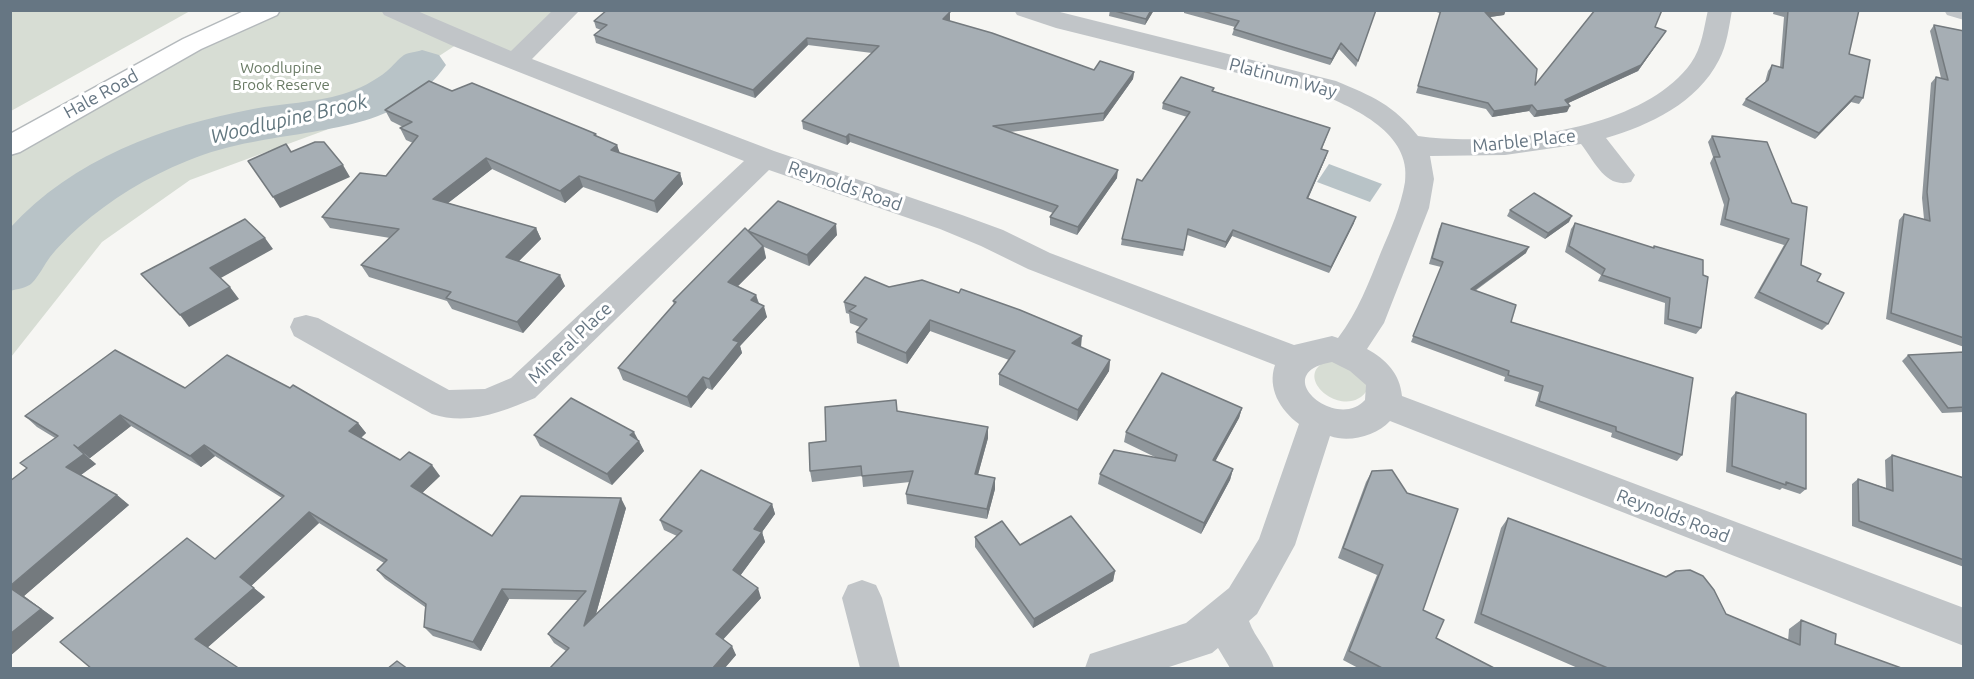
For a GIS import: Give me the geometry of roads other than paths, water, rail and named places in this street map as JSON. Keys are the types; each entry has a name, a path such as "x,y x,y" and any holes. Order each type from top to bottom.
{"main road":[{"name":"Hale Road","path":"192,44 231,10"},
{"name":"Hale Road","path":"10,146 192,44 268,10"}],"street":[{"path":"515,61 568,10"},
{"name":"Platinum Way","path":"1026,10 1065,23 1327,87 1361,101 1394,123 1415,151 1420,179 1414,208 1368,322 1346,352"},
{"name":"Marble Place","path":"1409,143 1450,149 1521,145 1572,139 1612,127 1640,115 1671,97 1690,82 1712,50 1720,10"},
{"path":"1956,10 1964,13"},
{"name":"Reynolds Road","path":"392,11 462,41 764,158 951,222 992,238 1039,261 1296,359"},
{"path":"1588,134 1621,175"},
{"name":"Mineral Place","path":"306,327 444,404 487,403 523,388 764,158"},
{"path":"1318,350 1346,352 1360,359 1372,368 1380,379 1384,392 1383,403 1376,413 1365,421 1350,425 1334,424 1318,419 1294,401 1288,390 1286,378 1289,368 1296,359 1318,350"},
{"name":"Reynolds Road","path":"1383,403 1964,627"},
{"path":"1105,669 1198,639 1243,601 1276,545 1318,419"},
{"path":"862,598 880,669"},
{"path":"1227,614 1237,644 1254,669"}],"waterway":[{"name":"Woodlupine Brook","path":"10,270 32,241 57,215 86,192 150,156 219,132 322,115 365,104 385,95 404,82 422,65"}],"park label":[{"name":"Woodlupine Brook Reserve","path":"281,76"}]}
